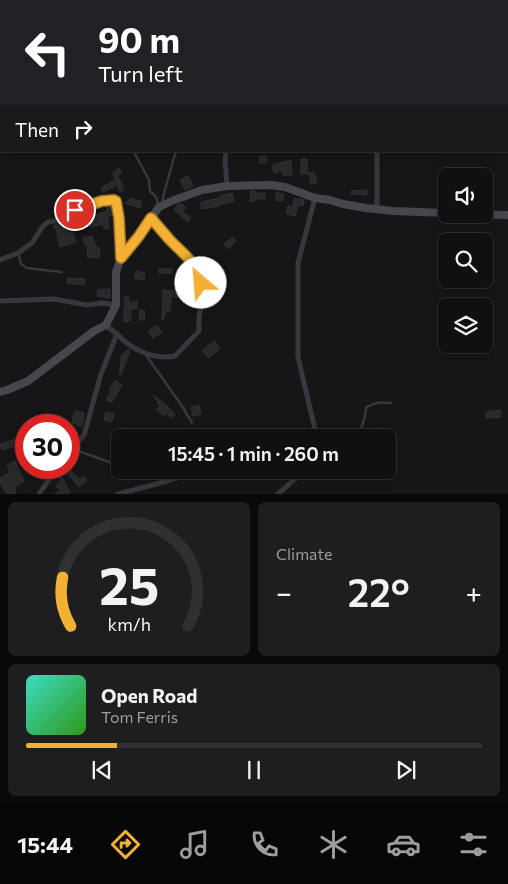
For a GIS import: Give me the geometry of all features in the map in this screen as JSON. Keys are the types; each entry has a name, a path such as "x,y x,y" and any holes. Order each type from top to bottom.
{"street":[{"path":"226,152 227,186"},
{"path":"377,152 377,209"},
{"path":"0,392 28,381 94,331 106,325 116,305 116,272 121,258 161,206 186,195 227,186 272,185 343,204 377,209 438,213"},
{"path":"315,198 298,263 298,358 315,429"},
{"path":"0,260 18,253 32,243 43,226 48,222 102,201 114,200 118,209 121,258"},
{"path":"493,215 508,215"},
{"path":"106,325 127,344 145,354 157,357 175,356 199,331 199,317 202,310 203,297 199,275 183,251 175,245 151,218"},
{"path":"0,301 54,299 87,305 102,303 116,305"},
{"path":"80,440 84,435 101,374 117,334"},
{"path":"39,494 49,479"},
{"path":"118,494 174,479"},
{"path":"278,494 295,479"}],"lane":[{"path":"134,152 149,180 150,191 161,206"},
{"path":"161,206 176,152"},
{"path":"18,253 21,264 28,268 61,272"},
{"path":"145,354 182,406 192,424"},
{"path":"361,429 366,408 370,404 390,403"},
{"path":"80,452 111,463"}],"building":[{"path":"260,156 267,156 266,163 259,163"},
{"path":"301,159 307,159 308,174 301,174"},
{"path":"291,160 292,175 283,175 283,170 274,173 272,165"},
{"path":"119,168 122,172 118,176 124,190 120,192 117,185 103,192 101,188 115,180 113,173"},
{"path":"314,172 317,183 311,184 309,173"},
{"path":"188,176 193,186 185,190 180,180"},
{"path":"367,190 367,195 351,194 351,191"},
{"path":"251,191 265,193 265,199 250,201"},
{"path":"232,193 234,201 201,209 201,202"},
{"path":"276,193 284,194 283,201 276,200"},
{"path":"132,198 142,202 140,208 125,203"},
{"path":"294,198 304,200 303,206 298,205 295,216 286,213 288,206 293,207"},
{"path":"181,203 186,208 183,211 191,218 188,222 174,210 176,205"},
{"path":"112,205 114,214 107,217 109,228 104,229 103,224 90,227 88,217 108,211 106,207"},
{"path":"59,223 63,228 71,226 76,242 60,247 56,229 53,226"},
{"path":"92,236 96,247 100,248 99,258 87,257 88,244 85,245 83,238"},
{"path":"233,237 236,241 228,249 224,244"},
{"path":"159,269 172,269 172,273 159,273"},
{"path":"136,271 145,273 144,280 134,278"},
{"path":"67,278 85,279 84,285 67,283"},
{"path":"108,288 110,289 110,298 97,296 98,289 108,290"},
{"path":"174,289 185,290 184,298 171,296 170,311 166,311 162,320 163,290 174,291"},
{"path":"125,297 129,297 129,303 137,301 137,309 130,308 131,319 124,322 124,308"},
{"path":"140,310 145,311 144,320 139,320"},
{"path":"157,325 162,332 153,338 148,331"},
{"path":"215,341 220,349 208,358 202,350"},
{"path":"128,349 130,351 121,375 119,374 122,354"},
{"path":"115,380 122,385 112,402 106,400"},
{"path":"154,396 175,414 171,418 166,413 164,416 156,410 160,406"},
{"path":"199,405 201,414 193,416 191,407"},
{"path":"500,410 501,417 486,418 486,412"},
{"path":"75,411 84,413 82,427 80,426 80,414 74,414"},
{"path":"106,412 114,414 112,422 104,420"},
{"path":"15,439 15,446 2,450 0,444"},
{"path":"15,461 15,479 23,479 24,481 14,488 16,494 7,494 0,483 0,478 10,472 7,465"},
{"path":"83,476 87,480 79,487 72,479 80,480"},
{"path":"61,479 63,479 70,492 54,494 61,490 56,486"}],"route":[{"path":"75,210 102,201 116,201 119,218 121,258 151,218 167,237 183,251 194,266 201,283"}]}
